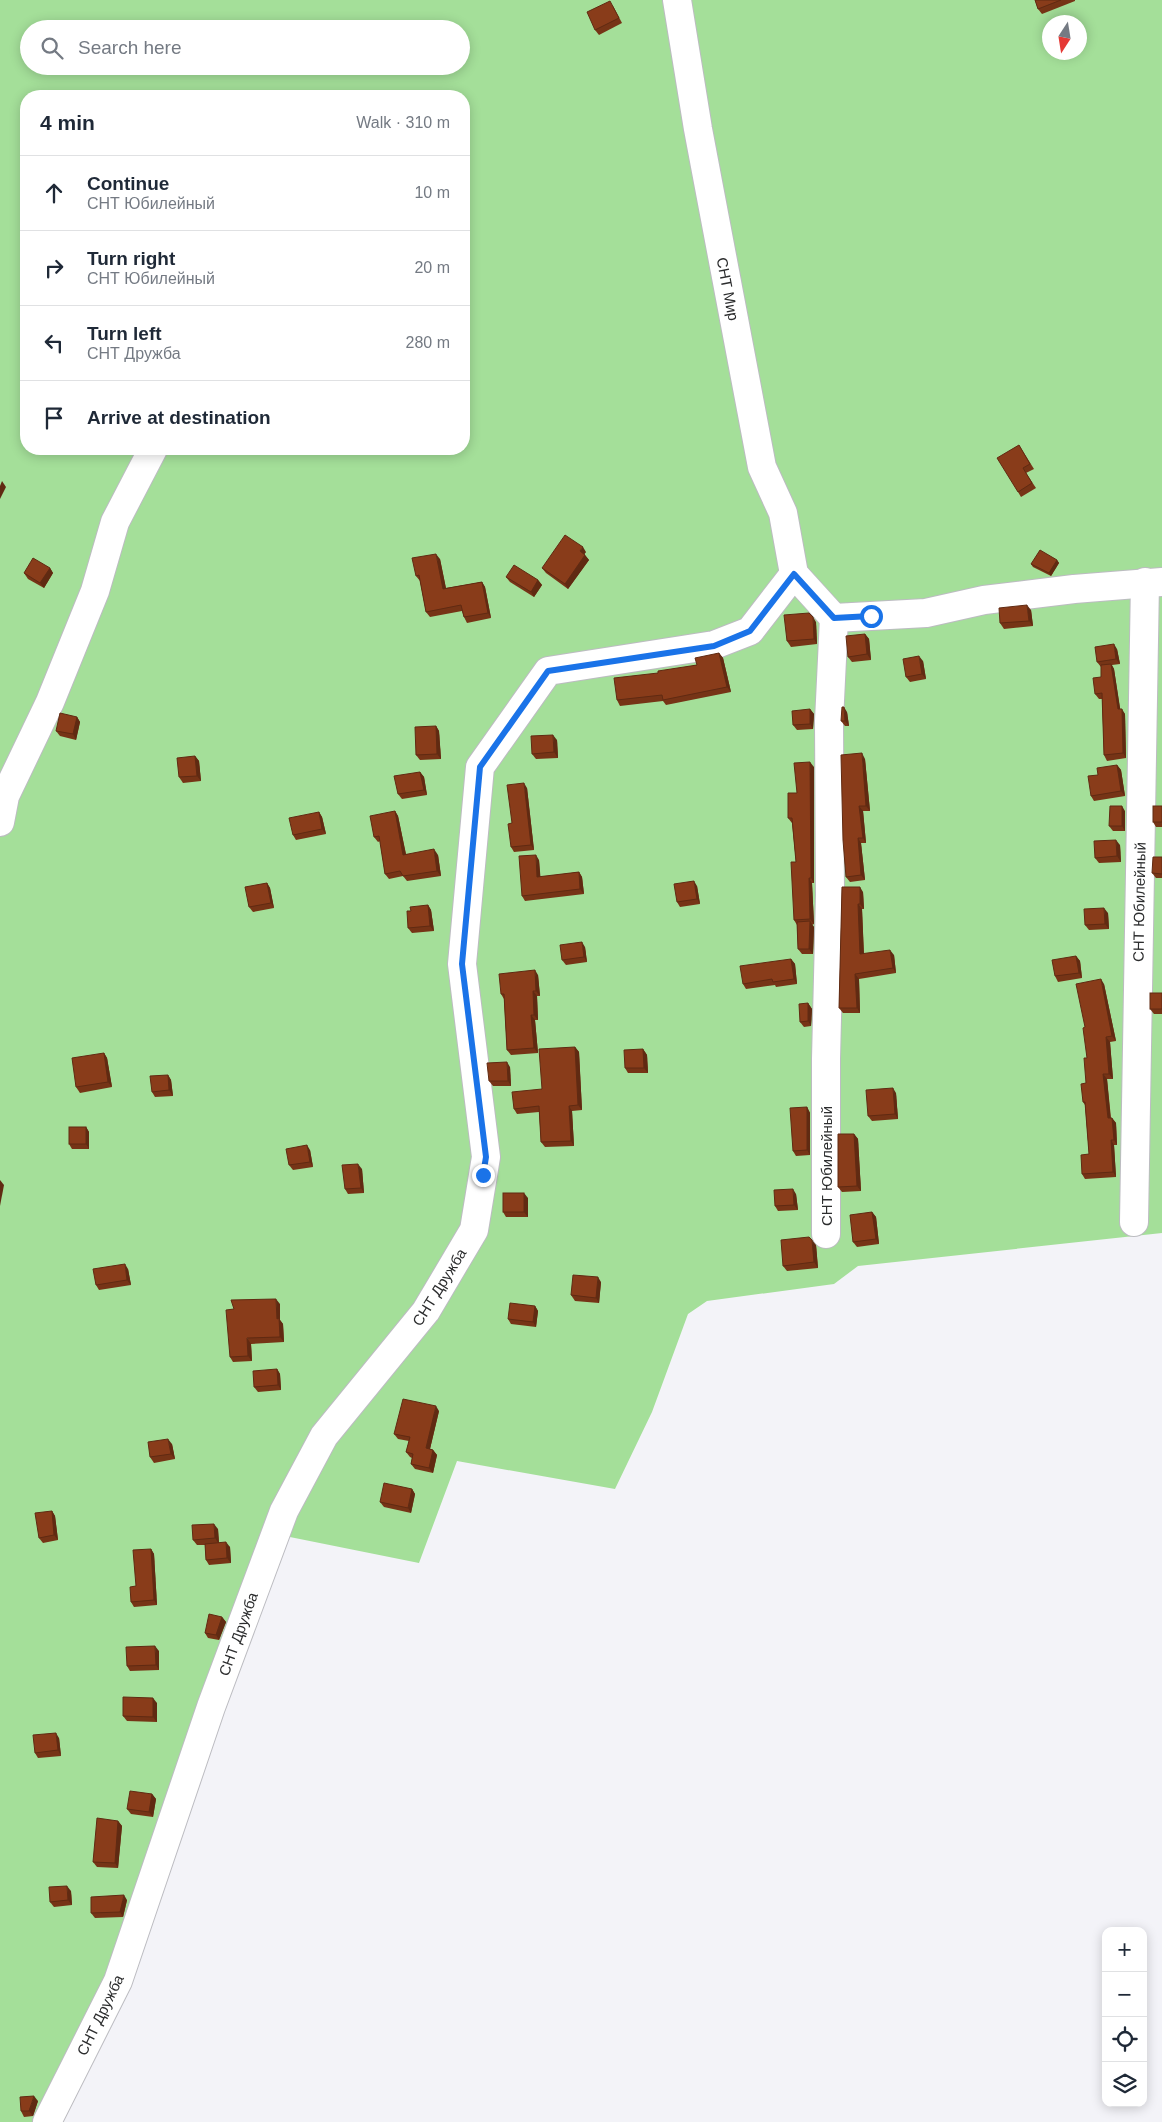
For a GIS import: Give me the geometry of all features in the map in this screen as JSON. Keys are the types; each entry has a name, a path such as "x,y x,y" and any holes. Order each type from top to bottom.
{"street":[{"name":"СНТ Мир","path":"677,0 698,129 762,467 783,513 794,574"},
{"path":"0,822 5,796 50,702 95,591 115,522 150,455"},
{"path":"794,574 834,618"},
{"name":"СНТ Дружба","path":"48,2122 118,1981 211,1707 284,1511 324,1436 426,1312 474,1230 486,1157 462,964 480,767 548,671 714,646 750,631 794,574"},
{"name":"СНТ Юбилейный","path":"826,1234 826,1059 830,894 828,721 834,618 926,613 984,600 1154,582 1134,1222"}],"green space":[{"path":"0,0 1162,0 1162,1233 858,1266 834,1284 707,1301 688,1314 652,1412 615,1489 457,1461 419,1563 270,1533 111,1976 40,2122 0,2122"}],"building":[{"path":"1035,0 1061,0 1038,9"},
{"path":"610,1 619,18 595,30 587,12"},
{"path":"1019,445 1030,464 1023,468 1032,483 1018,492 997,458"},
{"path":"565,535 583,547 580,551 585,555 565,584 542,568"},
{"path":"1040,550 1057,560 1049,573 1031,564"},
{"path":"436,554 443,589 482,582 488,613 464,617 461,605 426,612 419,575 416,576 412,558"},
{"path":"33,558 50,568 40,583 24,573"},
{"path":"514,565 538,580 531,592 506,577"},
{"path":"1027,605 1029,621 1000,623 999,608"},
{"path":"809,613 813,617 814,639 787,641 784,615"},
{"path":"865,634 867,654 848,657 846,636"},
{"path":"1114,644 1116,659 1097,662 1095,647"},
{"path":"719,653 727,687 663,700 662,695 617,700 614,678 658,673 658,671 697,665 695,658"},
{"path":"919,656 922,674 906,677 903,659"},
{"path":"1111,664 1118,709 1122,709 1123,753 1104,755 1102,693 1095,694 1093,678 1101,677 1101,665"},
{"path":"842,707 844,707 845,721 841,721"},
{"path":"810,709 810,724 793,725 792,711"},
{"path":"60,713 77,717 73,734 56,731"},
{"path":"436,726 437,754 416,755 415,727"},
{"path":"553,735 554,752 532,754 531,736"},
{"path":"862,753 866,806 859,806 863,838 858,838 861,875 846,877 841,755"},
{"path":"195,756 197,776 179,777 177,758"},
{"path":"810,762 810,919 794,920 791,862 796,862 792,818 788,818 788,793 797,793 794,763"},
{"path":"1117,765 1121,791 1091,796 1088,776 1098,775 1097,768"},
{"path":"420,772 424,790 398,794 394,776"},
{"path":"524,783 531,845 511,847 508,824 512,823 507,785"},
{"path":"1110,806 1122,806 1122,826 1109,826"},
{"path":"1153,806 1162,806 1162,822 1153,822"},
{"path":"395,811 403,855 434,849 437,871 403,876 400,871 385,874 379,836 374,837 370,816"},
{"path":"319,812 322,829 293,835 289,818"},
{"path":"1116,840 1117,856 1095,858 1094,841"},
{"path":"536,855 537,877 579,872 580,889 522,896 519,856"},
{"path":"1153,857 1162,857 1162,874 1152,873"},
{"path":"694,881 697,899 677,902 674,884"},
{"path":"267,883 271,903 249,907 245,887"},
{"path":"842,887 860,887 860,904 858,904 860,954 890,950 893,968 855,974 857,1008 839,1008"},
{"path":"428,905 430,926 408,928 407,911 411,911 410,907"},
{"path":"1104,908 1105,924 1085,925 1084,909"},
{"path":"810,921 809,949 798,949 797,922"},
{"path":"582,942 584,957 562,960 560,945"},
{"path":"1076,956 1079,973 1055,976 1052,960"},
{"path":"791,959 794,979 773,982 772,979 743,984 740,966"},
{"path":"535,970 536,991 533,991 534,1015 531,1015 534,1048 507,1050 504,994 501,994 499,974"},
{"path":"1101,979 1112,1036 1106,1037 1109,1074 1103,1074 1108,1118 1112,1118 1114,1140 1111,1140 1113,1172 1082,1174 1081,1155 1089,1154 1085,1102 1083,1102 1081,1084 1086,1083 1084,1058 1087,1058 1083,1028 1085,1027 1076,984"},
{"path":"1150,993 1162,993 1162,1009 1150,1009"},
{"path":"808,1003 808,1021 800,1022 799,1004"},
{"path":"575,1047 578,1105 569,1106 571,1141 541,1142 539,1106 514,1109 512,1092 542,1089 539,1049"},
{"path":"643,1049 644,1068 625,1068 624,1050"},
{"path":"104,1053 108,1082 76,1087 72,1058"},
{"path":"507,1062 508,1081 489,1081 487,1063"},
{"path":"168,1075 169,1090 152,1092 150,1076"},
{"path":"893,1088 895,1114 868,1116 866,1090"},
{"path":"807,1107 807,1150 793,1151 790,1108"},
{"path":"69,1127 86,1127 86,1144 69,1144"},
{"path":"838,1134 854,1134 857,1186 838,1187"},
{"path":"307,1145 310,1162 289,1165 286,1149"},
{"path":"358,1164 361,1188 345,1189 342,1165"},
{"path":"793,1189 794,1205 775,1206 774,1190"},
{"path":"503,1193 524,1193 524,1212 503,1212"},
{"path":"872,1212 876,1239 853,1242 850,1215"},
{"path":"809,1237 812,1240 814,1262 783,1266 781,1240"},
{"path":"125,1264 127,1280 96,1285 93,1269"},
{"path":"573,1275 598,1277 596,1298 571,1295"},
{"path":"276,1299 280,1337 247,1338 248,1356 230,1357 226,1310 234,1309 231,1300"},
{"path":"510,1303 535,1306 533,1322 508,1319"},
{"path":"277,1369 278,1385 254,1387 253,1371"},
{"path":"403,1399 436,1406 426,1448 433,1450 429,1468 411,1464 413,1454 406,1452 410,1437 394,1434"},
{"path":"168,1439 171,1454 150,1457 148,1442"},
{"path":"384,1483 412,1489 408,1508 380,1502"},
{"path":"52,1511 54,1535 39,1538 35,1513"},
{"path":"214,1524 215,1538 193,1540 192,1525"},
{"path":"226,1542 227,1558 206,1560 205,1544"},
{"path":"151,1549 154,1600 131,1602 130,1587 136,1586 133,1550"},
{"path":"209,1614 222,1617 216,1635 205,1633"},
{"path":"155,1646 156,1665 127,1666 126,1647"},
{"path":"123,1697 153,1698 153,1717 123,1716"},
{"path":"56,1733 58,1750 35,1753 33,1735"},
{"path":"130,1791 152,1794 149,1812 127,1809"},
{"path":"97,1818 118,1821 115,1863 93,1862"},
{"path":"67,1886 68,1900 50,1902 49,1887"},
{"path":"124,1895 120,1912 91,1913 91,1897"},
{"path":"34,2096 29,2111 21,2111 20,2097"}],"route":[{"path":"483,1175 486,1157 462,964 480,767 513,718 548,671 714,646 750,631 794,574 834,618 871,616"}]}
